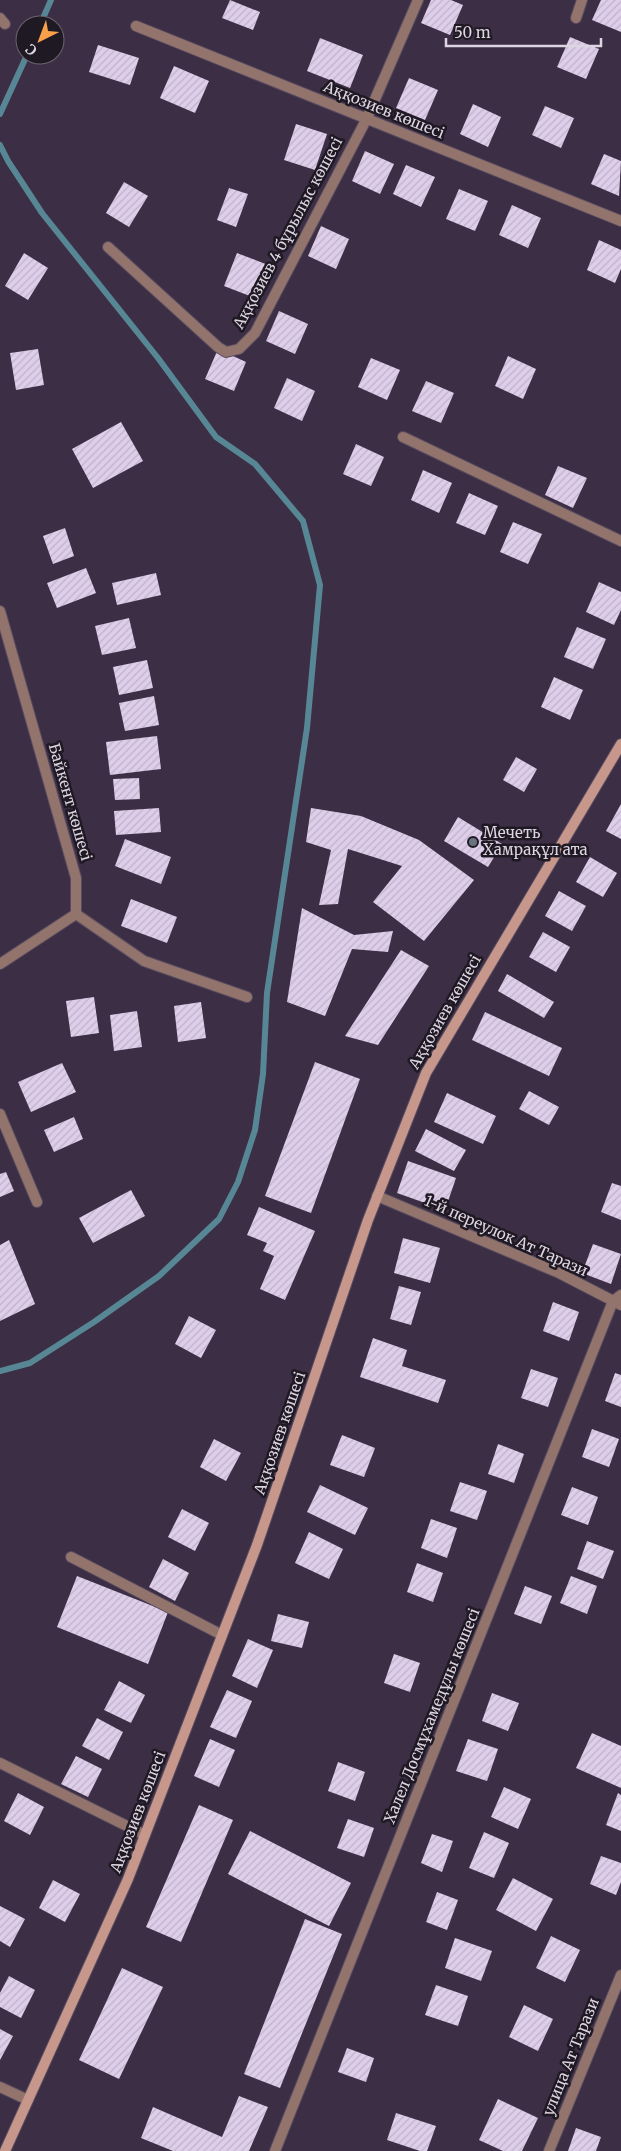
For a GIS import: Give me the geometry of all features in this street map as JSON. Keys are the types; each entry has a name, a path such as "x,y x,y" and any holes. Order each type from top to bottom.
{"main road":[{"name":"Аққозиев көшесі","path":"5,2151 128,1879 257,1545 377,1196 426,1073 621,744"}],"street":[{"name":"Аққозиев 4 бұрылыс көшесі","path":"108,247 218,347 226,352 239,349 254,333 366,120 418,0"},
{"path":"576,18 582,0"},
{"name":"Аққозиев көшесі","path":"136,26 621,221"},
{"path":"403,436 621,541"},
{"name":"Байкент көшесі","path":"0,611 76,878 76,914"},
{"path":"0,964 76,914 144,961 247,997"},
{"path":"0,1114 37,1202"},
{"name":"1-й переулок Ат Тарази","path":"377,1196 618,1300"},
{"name":"Халел Досмұхамедұлы көшесі","path":"275,2151 618,1300"},
{"path":"71,1557 222,1635"},
{"path":"0,1763 145,1835"},
{"name":"улица Ат Тарази","path":"549,2151 621,1975"},
{"path":"0,2087 28,2100"}],"building":[{"path":"230,0 260,12 253,30 222,18"},
{"path":"431,0 451,0 463,5 450,35 421,23"},
{"path":"601,0 621,0 621,32 592,20"},
{"path":"570,37 599,49 586,79 557,67"},
{"path":"320,38 363,55 350,88 307,71"},
{"path":"98,45 139,58 130,85 89,72"},
{"path":"174,66 209,81 195,113 160,98"},
{"path":"409,78 438,90 425,120 396,108"},
{"path":"473,104 501,117 488,147 460,134"},
{"path":"545,106 574,118 561,148 532,135"},
{"path":"296,124 327,134 315,170 284,160"},
{"path":"365,151 394,164 380,194 352,181"},
{"path":"604,154 621,161 619,196 591,184"},
{"path":"406,165 435,177 421,207 393,194"},
{"path":"124,182 148,196 129,227 106,213"},
{"path":"229,188 248,194 236,227 217,220"},
{"path":"459,189 488,201 475,231 446,219"},
{"path":"512,205 541,218 528,248 499,235"},
{"path":"321,226 349,239 336,269 308,256"},
{"path":"599,240 621,250 621,269 615,283 587,270"},
{"path":"24,253 48,268 28,300 5,286"},
{"path":"237,253 268,265 255,298 224,286"},
{"path":"279,311 308,324 295,354 266,341"},
{"path":"38,349 44,385 16,390 10,353"},
{"path":"218,349 246,362 234,391 205,379"},
{"path":"508,356 536,369 523,399 495,386"},
{"path":"371,358 400,370 387,400 358,387"},
{"path":"287,378 315,391 302,421 274,408"},
{"path":"426,381 454,393 441,423 412,411"},
{"path":"121,422 143,461 93,488 72,449"},
{"path":"356,444 384,457 371,486 343,474"},
{"path":"558,466 587,478 573,508 545,495"},
{"path":"423,470 452,483 439,513 411,500"},
{"path":"469,493 498,506 485,535 456,523"},
{"path":"513,522 542,534 528,564 500,552"},
{"path":"65,528 74,556 53,564 43,536"},
{"path":"86,568 96,593 57,608 47,583"},
{"path":"156,573 161,595 117,605 112,583"},
{"path":"599,582 621,592 621,610 614,625 586,612"},
{"path":"129,618 136,648 102,655 95,626"},
{"path":"577,627 606,639 593,669 564,657"},
{"path":"147,660 153,688 119,695 113,667"},
{"path":"554,677 583,690 570,720 541,707"},
{"path":"154,696 159,725 125,731 119,703"},
{"path":"157,736 161,769 110,775 106,742"},
{"path":"516,757 537,769 524,792 503,780"},
{"path":"139,778 140,799 115,800 113,779"},
{"path":"621,804 621,839 606,831"},
{"path":"159,808 161,832 116,835 114,811"},
{"path":"311,808 361,816 419,840 474,880 424,941 373,902 402,866 348,849 338,904 319,905 331,850 306,842"},
{"name":"Мечеть Хамрақұл ата","path":"458,817 502,844 488,867 444,841"},
{"path":"125,839 171,857 161,884 115,866"},
{"path":"590,857 617,873 603,897 576,882"},
{"path":"559,891 586,906 572,931 545,916"},
{"path":"131,899 177,917 167,943 121,926"},
{"path":"302,908 354,935 393,931 388,952 352,949 325,1016 287,1002"},
{"path":"543,932 570,947 556,972 529,957"},
{"path":"401,950 429,966 378,1045 345,1036"},
{"path":"507,974 554,1002 544,1018 498,991"},
{"path":"94,997 99,1033 71,1037 66,1001"},
{"path":"201,1002 206,1038 178,1042 174,1006"},
{"path":"137,1011 142,1047 114,1051 110,1015"},
{"path":"485,1012 562,1048 549,1076 472,1040"},
{"path":"315,1062 360,1079 311,1213 265,1196"},
{"path":"62,1063 76,1092 31,1112 18,1082"},
{"path":"529,1091 559,1107 549,1125 519,1109"},
{"path":"447,1093 496,1116 483,1144 434,1122"},
{"path":"74,1117 83,1139 54,1152 44,1130"},
{"path":"426,1129 466,1150 454,1171 415,1151"},
{"path":"408,1161 456,1178 445,1210 397,1193"},
{"path":"6,1172 14,1191 0,1197 0,1174"},
{"path":"612,1183 621,1186 621,1220 601,1212"},
{"path":"131,1190 145,1216 93,1243 79,1218"},
{"path":"259,1207 315,1231 285,1300 260,1289 274,1256 263,1251 267,1243 247,1235"},
{"path":"403,1238 440,1248 430,1283 394,1273"},
{"path":"9,1240 35,1304 0,1321 0,1245"},
{"path":"593,1244 621,1254 611,1284 582,1273"},
{"path":"399,1286 421,1292 411,1325 390,1319"},
{"path":"553,1302 579,1312 569,1341 543,1331"},
{"path":"189,1316 216,1330 201,1358 175,1344"},
{"path":"373,1338 407,1350 402,1366 446,1380 438,1403 360,1377"},
{"path":"531,1369 558,1378 548,1407 521,1398"},
{"path":"615,1373 621,1375 621,1407 605,1401"},
{"path":"592,1429 619,1439 609,1467 582,1457"},
{"path":"342,1435 375,1448 364,1477 330,1465"},
{"path":"214,1439 241,1453 226,1481 200,1467"},
{"path":"498,1444 524,1454 514,1483 488,1474"},
{"path":"460,1482 487,1491 477,1520 450,1511"},
{"path":"320,1485 368,1508 355,1535 307,1512"},
{"path":"572,1487 598,1497 588,1525 561,1515"},
{"path":"182,1509 209,1523 195,1551 168,1537"},
{"path":"431,1519 457,1528 447,1558 421,1548"},
{"path":"309,1532 343,1549 329,1579 295,1563"},
{"path":"587,1541 614,1551 603,1579 577,1569"},
{"path":"163,1559 189,1573 175,1601 149,1587"},
{"path":"417,1563 443,1573 433,1602 407,1592"},
{"path":"77,1576 168,1612 148,1664 57,1627"},
{"path":"571,1576 597,1586 587,1614 560,1603"},
{"path":"525,1586 552,1596 541,1624 514,1614"},
{"path":"278,1614 309,1622 302,1648 271,1641"},
{"path":"248,1639 273,1650 257,1688 232,1676"},
{"path":"394,1654 420,1663 410,1692 384,1683"},
{"path":"119,1681 145,1695 131,1723 104,1710"},
{"path":"227,1690 252,1701 236,1738 210,1727"},
{"path":"492,1693 519,1703 508,1731 482,1721"},
{"path":"97,1718 123,1732 109,1760 82,1746"},
{"path":"592,1733 621,1746 621,1788 576,1768"},
{"path":"210,1739 235,1750 219,1787 194,1776"},
{"path":"468,1739 498,1749 487,1781 456,1771"},
{"path":"76,1756 102,1769 88,1797 61,1784"},
{"path":"338,1762 365,1772 355,1801 328,1791"},
{"path":"504,1787 531,1799 518,1829 491,1817"},
{"path":"18,1793 44,1807 30,1835 4,1821"},
{"path":"618,1793 621,1795 621,1831 606,1825"},
{"path":"199,1805 233,1820 181,1942 146,1927"},
{"path":"348,1819 374,1828 364,1857 337,1848"},
{"path":"250,1831 351,1883 329,1926 228,1874"},
{"path":"484,1832 509,1843 494,1878 469,1868"},
{"path":"432,1834 453,1841 442,1872 421,1863"},
{"path":"601,1856 621,1863 621,1882 616,1895 590,1884"},
{"path":"513,1878 553,1899 536,1931 496,1910"},
{"path":"53,1880 80,1894 65,1922 39,1908"},
{"path":"437,1892 458,1900 447,1930 426,1922"},
{"path":"0,1906 25,1919 10,1947 0,1941"},
{"path":"305,1919 342,1934 280,2088 244,2074"},
{"path":"551,1936 580,1950 565,1982 536,1968"},
{"path":"455,1938 492,1951 481,1981 445,1968"},
{"path":"122,1968 163,1987 119,2079 79,2060"},
{"path":"9,1976 35,1990 21,2018 0,2007 0,1993"},
{"path":"436,1985 468,1996 458,2026 425,2015"},
{"path":"524,2005 553,2019 538,2051 509,2037"},
{"path":"0,2029 13,2036 0,2060"},
{"path":"347,2048 374,2058 366,2082 338,2072"},
{"path":"239,2096 268,2107 249,2151 173,2151 141,2138 153,2107 222,2137"},
{"path":"498,2099 538,2118 522,2151 503,2151 479,2140"},
{"path":"396,2113 436,2126 427,2151 420,2151 387,2140"},
{"path":"576,2128 601,2137 596,2151 568,2151"}],"waterway":[{"path":"44,15 51,0"},
{"path":"0,114 22,65"},
{"path":"0,145 8,161 42,213 158,358 216,437 255,464 303,521 320,585 307,728 267,993 263,1074 255,1130 238,1182 219,1219 159,1276 94,1322 30,1363 0,1371"}],"place":[{"name":"Мечеть Хамрақұл ата","path":"473,842"}]}
